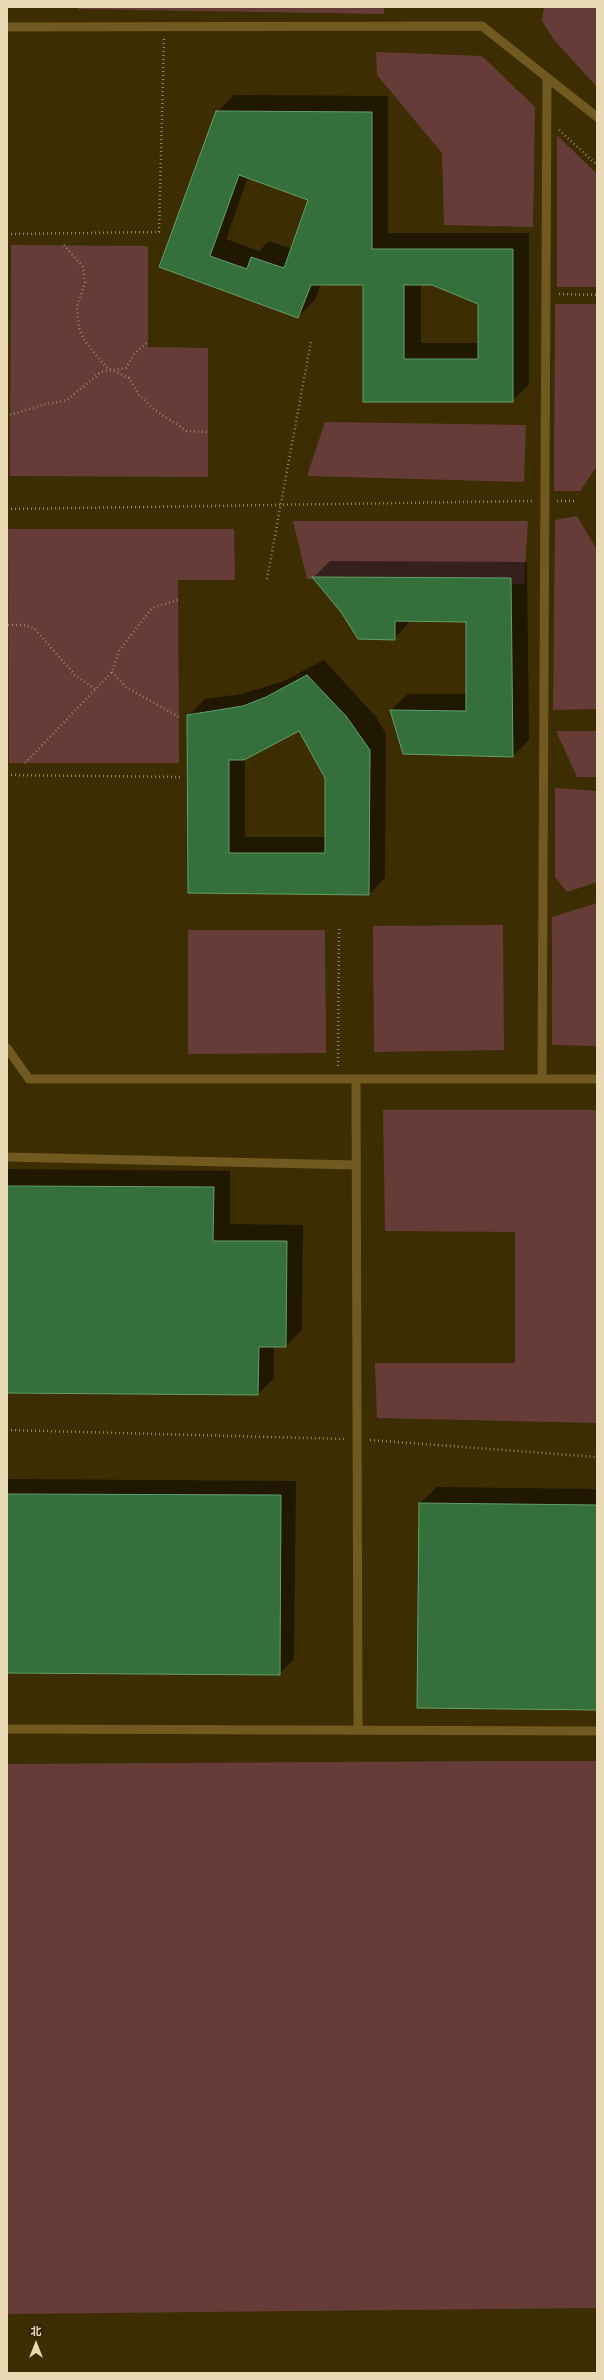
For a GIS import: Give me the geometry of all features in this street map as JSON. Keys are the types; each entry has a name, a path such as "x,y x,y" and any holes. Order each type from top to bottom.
{"lane":[{"path":"7,27 482,26 597,117"},
{"path":"542,1079 547,78"},
{"path":"7,1048 29,1079 597,1079"},
{"path":"356,1079 358,1730"},
{"path":"7,1157 356,1165"},
{"path":"7,1729 597,1731"}],"path":[{"path":"7,234 159,232 165,27"},
{"path":"547,118 597,165"},
{"path":"64,245 83,267 85,283 77,306 79,328 84,340 106,367 129,378 139,395 156,411 187,431 208,432"},
{"path":"546,294 597,295"},
{"path":"266,579 311,341"},
{"path":"10,415 42,405 67,400 101,372 126,368 134,354 148,342"},
{"path":"7,509 576,501"},
{"path":"25,763 112,672 119,651 152,608 178,600"},
{"path":"8,625 25,625 35,629 75,674 95,689"},
{"path":"112,672 126,687 179,717"},
{"path":"7,775 182,777"},
{"path":"338,1079 339,926"},
{"path":"7,1430 357,1439 597,1457"}],"shaded area":[{"path":"78,7 384,7 384,14 78,9"},
{"path":"544,7 597,7 597,87 554,40 542,21"},
{"path":"376,52 482,56 535,107 533,227 444,225 442,153 377,75"},
{"path":"557,135 597,174 597,287 557,287"},
{"path":"11,245 148,246 148,347 208,348 208,477 10,476"},
{"path":"555,304 597,304 597,466 580,491 554,491"},
{"path":"325,422 526,425 524,482 307,476"},
{"path":"577,516 597,550 597,709 553,710 555,520"},
{"path":"293,521 528,521 524,584 307,579"},
{"path":"8,529 234,529 235,580 178,580 179,763 9,763"},
{"path":"556,731 597,731 597,777 577,777"},
{"path":"555,788 597,791 597,882 567,892 555,877"},
{"path":"597,903 597,1046 552,1045 552,917"},
{"path":"503,925 504,1050 374,1052 373,926"},
{"path":"188,930 325,930 326,1053 188,1054"},
{"path":"383,1110 597,1110 597,1423 377,1418 375,1363 515,1363 515,1232 385,1231"},
{"path":"597,1761 597,2308 7,2314 7,1764"}],"building":[{"path":"216,111 372,112 372,249 513,249 513,402 363,402 363,285 311,285 298,318 159,267","holes":["239,175 308,200 284,268 251,257 247,269 210,256","404,285 432,285 478,304 478,359 404,359"]},
{"path":"312,577 511,578 513,757 403,754 390,710 466,711 466,622 395,621 395,640 358,639 341,612"},
{"path":"307,675 346,716 370,750 369,895 188,893 187,715 243,706 266,697","holes":["299,731 325,778 325,853 229,853 229,760 244,760"]},
{"path":"7,1186 214,1187 213,1241 287,1241 286,1347 259,1347 258,1395 7,1393"},
{"path":"7,1494 281,1495 280,1675 7,1673"},
{"path":"419,1503 597,1505 597,1710 417,1708"}]}
